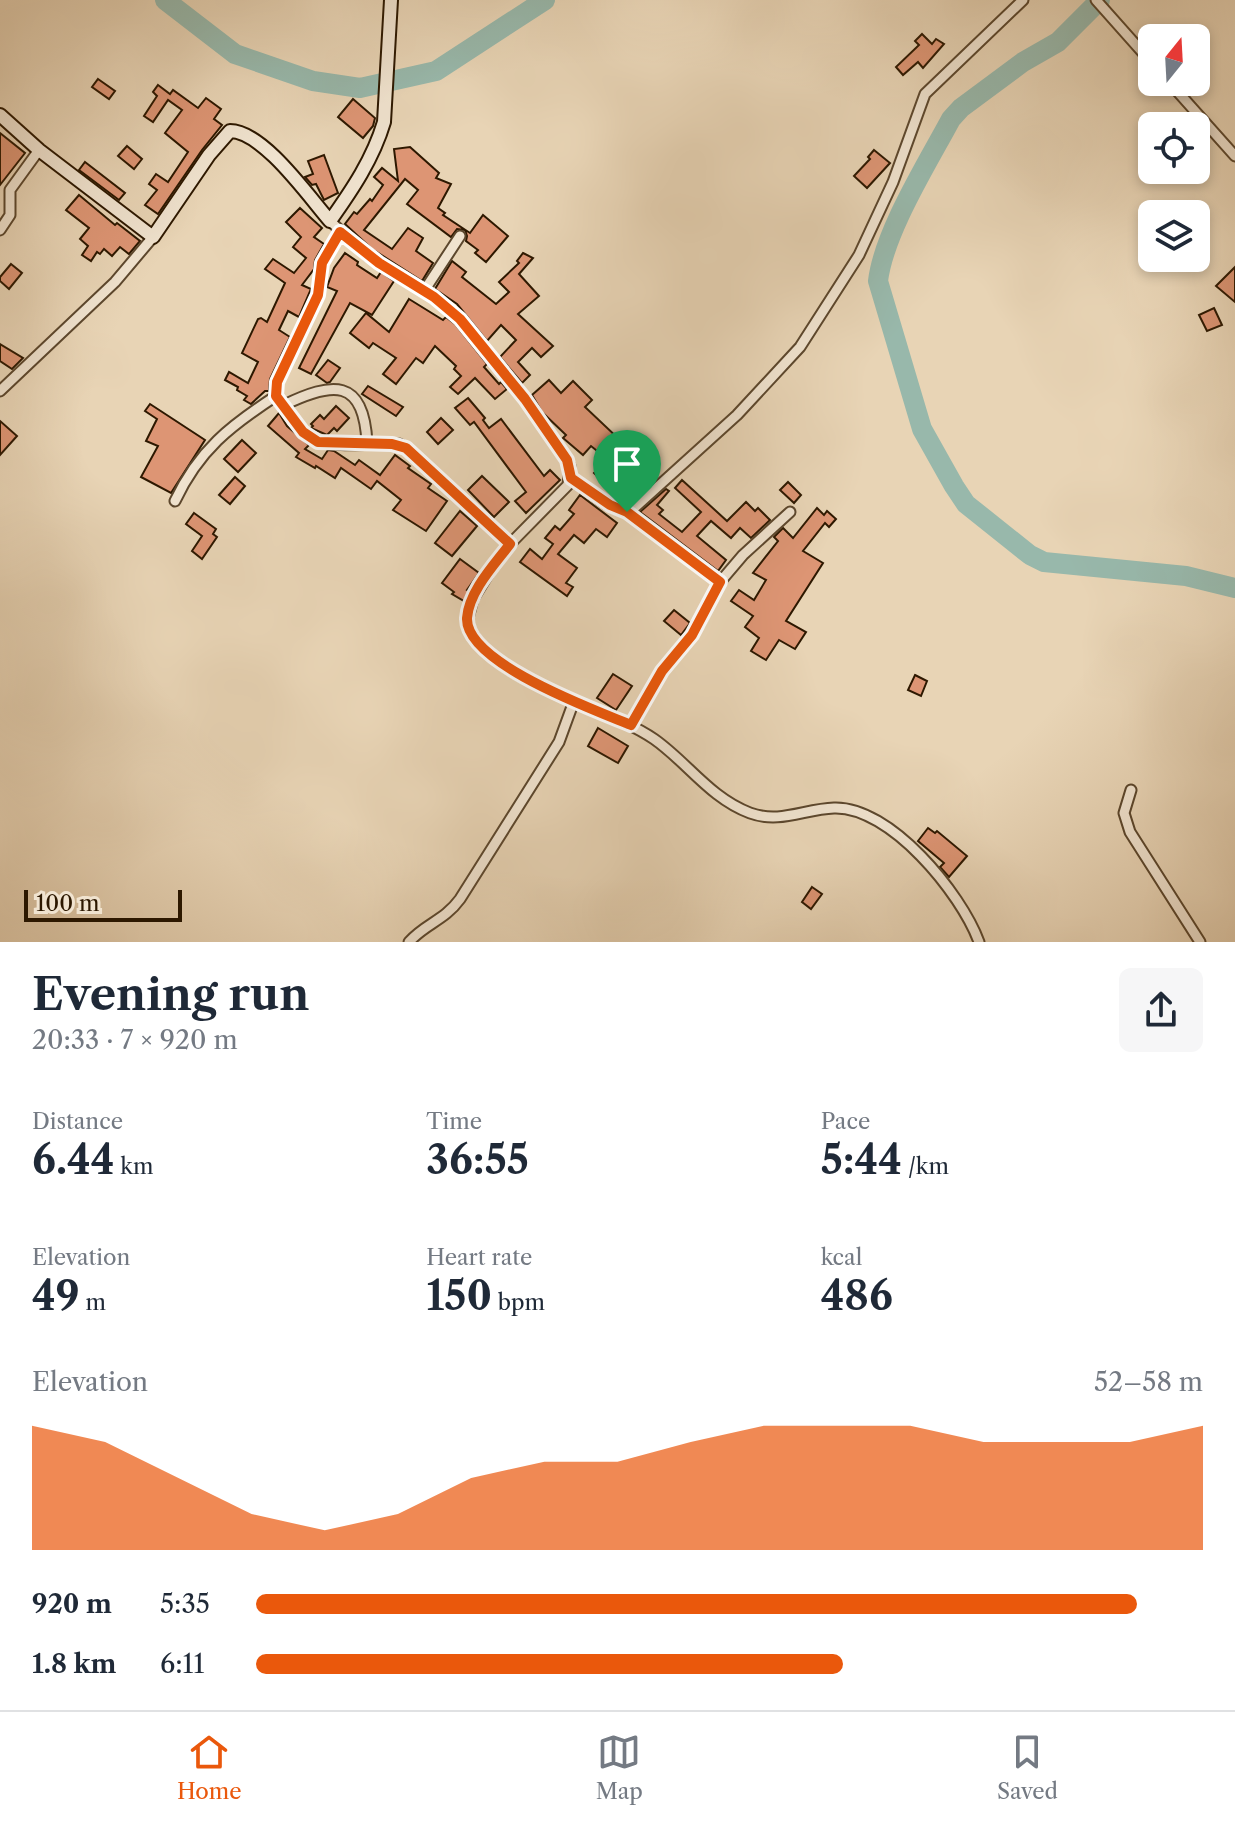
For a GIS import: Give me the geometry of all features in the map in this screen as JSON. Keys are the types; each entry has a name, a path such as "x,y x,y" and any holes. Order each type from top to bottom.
{"street":[{"path":"330,221 359,180 379,137 387,94 391,0"},
{"path":"627,512 737,415 800,347 859,255 893,182 925,94 1023,0"},
{"path":"1096,0 1138,47"},
{"path":"1181,96 1235,156"},
{"path":"0,115 39,150 153,237"},
{"path":"0,391 115,282 153,237 220,139 230,131 243,133 277,159 340,232 379,263 447,307 485,347 567,460 571,478 568,485 510,544 473,599 467,622 471,633 485,651 508,667 574,701 631,725 656,741 719,796 749,812 780,818 833,808 871,816 906,842 940,880 963,909 979,942"},
{"path":"0,230 10,215 10,190 39,150"},
{"path":"340,232 322,263 318,295 277,382 276,396 303,432 313,439 331,443 399,444 406,448 510,544"},
{"path":"424,291 460,236"},
{"path":"284,405 321,389 330,387 344,391 359,405 367,443"},
{"path":"175,501 198,462 220,436 276,396"},
{"path":"571,478 610,505 627,512 720,582"},
{"path":"631,725 662,671 692,635 720,582 743,555 790,512"},
{"path":"409,942 418,932 445,918 460,899 559,742 574,701"},
{"path":"1131,790 1124,813 1130,832 1200,942"}],"building":[{"path":"922,34 932,44 936,39 944,44 923,68 918,62 903,75 896,67 919,45 915,41"},
{"path":"98,79 115,91 109,99 92,87"},
{"path":"158,85 170,94 173,90 198,108 206,98 221,109 214,119 222,125 158,214 145,205 157,190 149,184 156,174 168,182 188,152 165,133 182,110 168,100 153,122 144,116 157,96 153,92"},
{"path":"353,99 375,118 373,126 363,138 338,117"},
{"path":"0,133 25,153 0,185"},
{"path":"127,146 142,159 134,169 118,156"},
{"path":"410,147 439,173 436,178 451,184 438,208 445,213 443,215 470,233 483,215 508,236 486,262 475,253 478,250 466,241 465,230 457,229 451,237 407,204 418,190 405,179 364,230 392,249 408,228 423,238 416,251 433,263 422,281 372,249 345,224 354,212 357,214 370,199 372,201 383,185 374,177 382,168 398,181 394,149"},
{"path":"874,150 890,163 867,188 854,176"},
{"path":"324,155 338,193 324,200 316,184 312,185 305,177 313,174 308,161"},
{"path":"85,162 125,193 119,200 79,170"},
{"path":"79,195 140,241 129,254 120,247 112,256 104,249 100,254 97,252 91,261 82,255 88,246 80,239 89,228 66,210"},
{"path":"300,208 322,228 314,237 324,244 315,260 314,269 302,285 311,289 299,317 288,311 279,330 290,337 270,379 269,391 251,404 244,400 247,396 237,390 238,387 225,380 229,372 248,383 258,362 242,353 258,319 267,322 285,283 265,269 273,259 294,273 306,258 293,247 301,237 286,222"},
{"path":"345,253 377,278 381,272 394,281 372,315 350,303 311,374 299,368 337,291 327,287 334,268"},
{"path":"523,253 533,258 519,274 539,296 518,314 553,346 541,357 532,348 518,362 530,375 522,383 500,357 516,340 501,325 487,341 457,304 435,289 452,261 466,272 462,277 496,304 509,292 499,282 519,263 517,261"},
{"path":"11,264 22,273 9,289 0,277"},
{"path":"1235,267 1235,302 1216,286"},
{"path":"409,299 455,324 487,364 484,367 507,389 495,399 475,378 458,394 450,387 461,376 454,369 456,366 435,346 423,363 416,358 396,384 383,374 396,358 373,343 369,348 350,333 366,313 389,332"},
{"path":"1214,308 1222,325 1207,331 1199,315"},
{"path":"0,344 23,358 12,369 0,361"},
{"path":"328,360 340,368 327,383 316,375"},
{"path":"549,380 561,393 573,381 592,400 585,407 621,441 606,458 591,446 583,455 563,438 566,435 542,412 532,395"},
{"path":"368,386 403,407 396,416 362,394"},
{"path":"468,398 485,418 483,420 489,428 501,419 544,476 550,470 560,480 526,513 515,501 526,492 474,422 470,425 455,408"},
{"path":"150,404 205,440 171,493 141,477 158,446 146,441 157,419 145,411"},
{"path":"336,406 349,418 337,431 334,428 327,435 311,428 320,415 324,419"},
{"path":"279,413 287,426 309,445 305,449 322,459 328,450 334,451 355,465 359,460 380,475 395,455 431,484 428,488 447,501 426,531 393,510 401,500 377,481 371,489 341,468 335,478 296,457 299,453 268,426"},
{"path":"441,418 453,430 438,444 427,432"},
{"path":"0,421 17,436 0,455"},
{"path":"242,440 256,453 238,472 224,459"},
{"path":"607,460 630,485 618,497 594,473"},
{"path":"482,476 509,502 494,517 468,490"},
{"path":"235,477 245,486 230,504 219,495"},
{"path":"682,480 727,521 746,502 770,520 751,538 740,528 731,538 711,521 697,536 726,560 718,571 640,512 666,489 669,491 657,505 663,510 659,514 682,532 701,512 675,488"},
{"path":"788,482 801,495 794,503 780,490"},
{"path":"580,495 617,523 607,537 596,529 584,543 574,535 558,554 577,568 566,583 573,587 567,596 520,562 530,549 542,559 553,544 545,538 555,526 560,530 574,514 569,510"},
{"path":"817,508 824,515 827,511 836,519 829,527 825,523 803,551 823,563 786,621 806,632 795,649 779,640 766,660 751,651 759,638 745,627 753,616 731,601 739,590 754,600 766,580 753,573 778,541 774,537 783,528 793,538"},
{"path":"460,511 477,526 452,556 435,543"},
{"path":"194,513 216,529 213,534 217,537 202,559 192,551 202,536 186,524"},
{"path":"460,559 479,573 467,590 464,601 442,583"},
{"path":"674,610 690,623 681,635 664,621"},
{"path":"613,674 632,686 616,710 597,698"},
{"path":"915,675 927,681 921,696 908,690"},
{"path":"598,728 628,746 618,763 588,746"},
{"path":"928,828 935,833 937,831 967,856 949,877 940,867 944,863 918,841"},
{"path":"812,887 822,894 811,909 802,902"}],"waterway":[{"path":"165,0 235,54 313,81 360,88 436,71 545,0"},
{"path":"1100,0 1058,42 1023,62 961,108 951,119 897,220 878,281 922,429 966,504 1030,555 1044,562 1186,576 1235,588"}],"route":[{"path":"340,232 367,255 434,297 460,319 525,399 567,460 571,478 610,505 627,512 720,582 692,635 662,671 631,725 533,682 485,651 477,642 467,622 468,610 510,544 433,471 399,444 318,442 303,432 276,396 277,382 318,295 322,263 340,232"}]}
